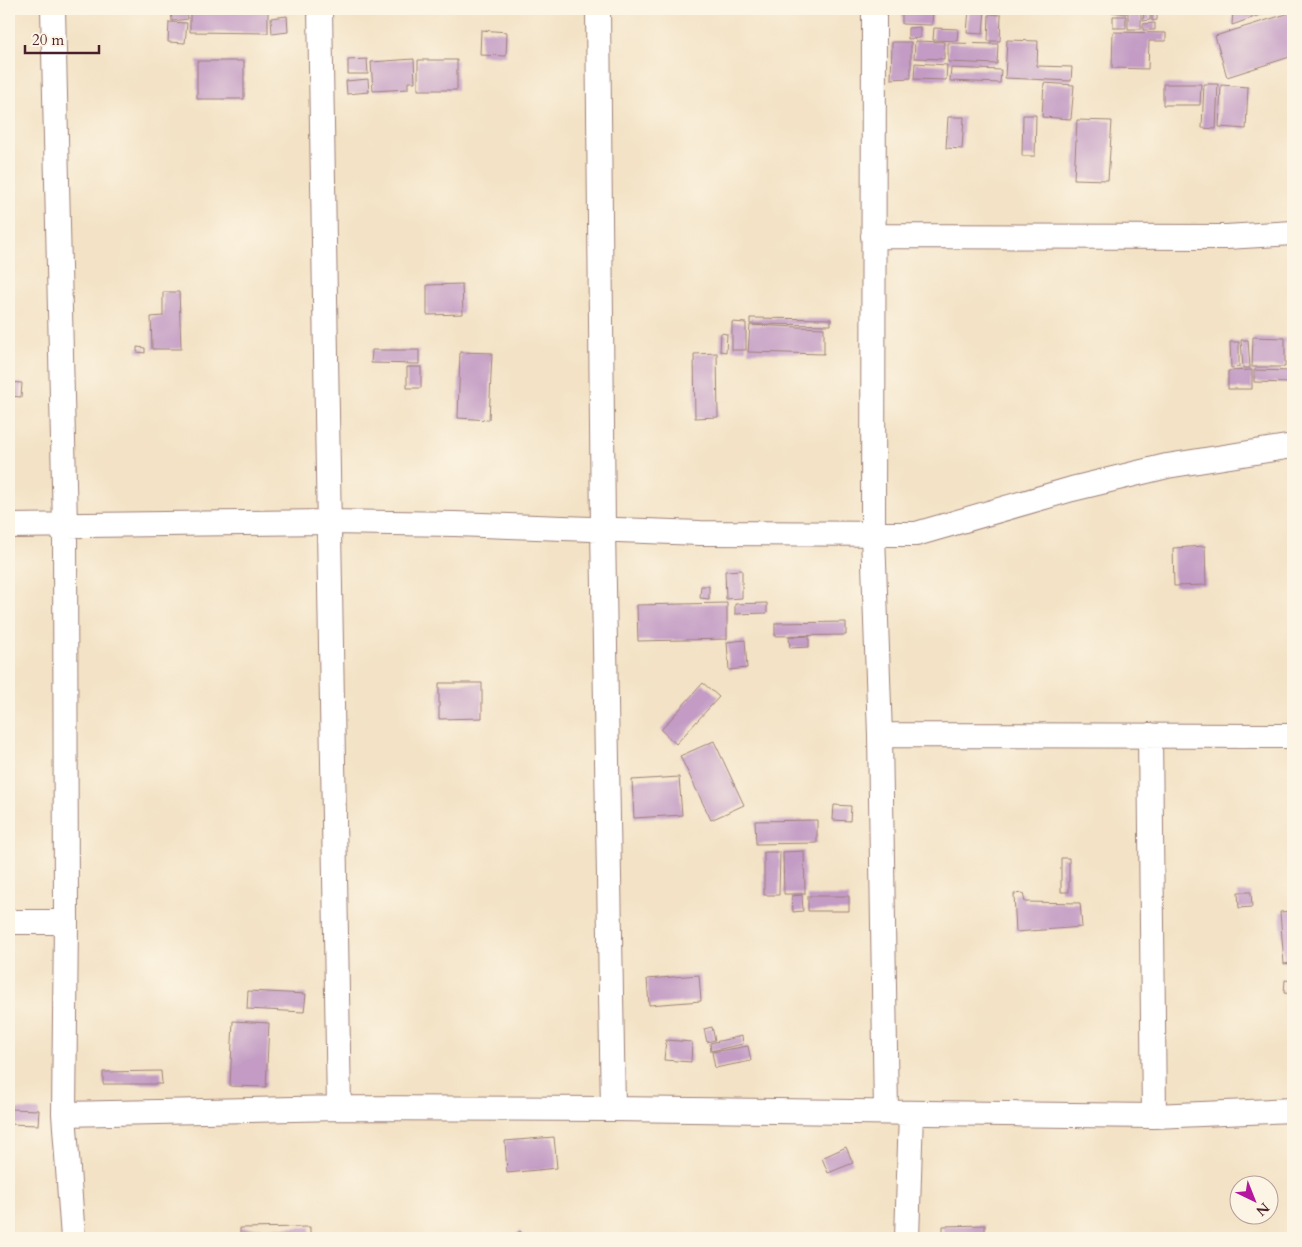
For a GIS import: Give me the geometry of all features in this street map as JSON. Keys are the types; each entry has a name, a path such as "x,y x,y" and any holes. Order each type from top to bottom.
{"street":[{"path":"53,9 65,526 66,922 64,1114 72,1238"},
{"path":"320,9 339,1108"},
{"path":"598,9 603,529 613,1109"},
{"path":"874,9 873,535 880,735 886,1112"},
{"path":"873,236 1226,237 1293,232"},
{"path":"9,526 328,522 455,524 700,533 916,534 1072,489 1167,466 1293,446"},
{"path":"880,735 1293,736"},
{"path":"1150,735 1154,1116"},
{"path":"9,922 66,922"},
{"path":"64,1114 339,1108 613,1109 1154,1116 1293,1110"},
{"path":"907,1238 911,1113"}],"building":[{"path":"171,9 187,9 188,19 172,21"},
{"path":"190,9 268,9 268,33 190,32"},
{"path":"902,9 933,9 932,25 902,24"},
{"path":"969,9 985,9 983,34 967,33"},
{"path":"1111,9 1127,9 1126,14 1111,12"},
{"path":"1128,9 1141,9 1141,29 1128,29"},
{"path":"1144,9 1150,9 1150,20 1143,21"},
{"path":"1152,9 1157,9 1157,20 1152,21"},
{"path":"1233,9 1277,9 1232,25"},
{"path":"1293,12 1293,56 1227,77 1215,36"},
{"path":"989,14 1001,15 1000,41 988,41"},
{"path":"287,16 288,32 272,34 271,18"},
{"path":"1113,16 1126,16 1126,28 1113,28"},
{"path":"169,22 187,23 185,43 168,42"},
{"path":"1155,23 1155,30 1143,30 1143,24"},
{"path":"920,27 920,38 908,39 908,28"},
{"path":"934,28 958,29 957,41 933,40"},
{"path":"481,30 507,32 506,56 480,55"},
{"path":"1113,32 1166,33 1166,41 1149,41 1148,69 1112,68"},
{"path":"1007,40 1038,41 1037,66 1072,67 1071,81 1005,78"},
{"path":"915,41 944,42 944,59 914,58"},
{"path":"892,42 911,42 911,78 891,79"},
{"path":"948,43 998,44 997,64 948,62"},
{"path":"367,59 368,74 348,74 348,60"},
{"path":"414,59 415,82 408,82 408,89 373,91 371,62"},
{"path":"418,60 457,60 457,90 418,90"},
{"path":"197,61 244,61 244,99 197,99"},
{"path":"915,63 947,65 946,80 914,79"},
{"path":"951,68 1001,70 1000,83 950,81"},
{"path":"368,79 369,92 347,94 346,81"},
{"path":"1044,83 1074,85 1071,119 1042,117"},
{"path":"1163,84 1201,84 1200,105 1163,105"},
{"path":"1204,84 1218,84 1216,129 1202,128"},
{"path":"1221,85 1248,87 1246,129 1219,127"},
{"path":"1023,115 1036,115 1035,156 1022,156"},
{"path":"948,117 964,117 962,149 946,148"},
{"path":"1077,120 1112,121 1108,180 1074,179"},
{"path":"462,284 463,314 427,315 427,285"},
{"path":"163,292 179,292 181,349 152,349 151,317 163,316"},
{"path":"750,318 831,319 831,325 750,324"},
{"path":"732,322 746,323 746,350 732,350"},
{"path":"750,325 824,328 824,354 748,352"},
{"path":"721,333 727,334 726,352 720,351"},
{"path":"1253,337 1285,338 1285,367 1252,367"},
{"path":"1241,340 1248,340 1250,368 1243,368"},
{"path":"1230,342 1239,342 1239,367 1231,368"},
{"path":"137,347 145,348 145,353 137,352"},
{"path":"372,350 419,350 419,364 371,363"},
{"path":"460,352 492,353 489,420 458,418"},
{"path":"717,353 718,417 695,418 694,354"},
{"path":"407,367 421,367 421,388 407,388"},
{"path":"1252,370 1252,389 1228,389 1228,371"},
{"path":"1254,370 1291,371 1290,383 1254,382"},
{"path":"9,382 22,383 21,397 9,396"},
{"path":"1205,546 1206,585 1174,586 1173,548"},
{"path":"742,570 742,598 726,599 725,571"},
{"path":"701,586 709,586 709,599 700,598"},
{"path":"727,603 727,639 638,641 637,605"},
{"path":"767,603 767,613 735,614 735,604"},
{"path":"846,622 846,635 775,636 775,623"},
{"path":"809,636 809,647 790,648 789,637"},
{"path":"745,640 747,668 729,670 727,642"},
{"path":"439,683 482,683 482,718 439,719"},
{"path":"703,683 719,697 676,744 661,730"},
{"path":"714,741 744,805 711,820 680,756"},
{"path":"679,777 682,815 634,818 632,780"},
{"path":"834,805 851,806 850,821 833,820"},
{"path":"817,820 817,843 756,844 755,821"},
{"path":"804,851 805,894 784,894 783,852"},
{"path":"764,852 780,852 779,895 764,895"},
{"path":"1061,858 1069,858 1069,892 1061,892"},
{"path":"1238,892 1251,892 1252,907 1239,908"},
{"path":"1023,893 1025,902 1080,903 1082,927 1016,932 1014,894"},
{"path":"802,895 803,911 793,912 792,896"},
{"path":"808,896 849,896 849,911 808,911"},
{"path":"1293,911 1293,963 1284,964 1280,912"},
{"path":"699,975 701,1001 649,1005 647,979"},
{"path":"1285,980 1293,981 1293,994 1284,993"},
{"path":"248,991 306,994 304,1012 247,1009"},
{"path":"233,1021 269,1023 266,1087 230,1086"},
{"path":"712,1027 715,1040 707,1042 704,1029"},
{"path":"742,1036 743,1044 711,1051 710,1043"},
{"path":"666,1040 692,1042 691,1062 664,1060"},
{"path":"748,1046 751,1061 715,1068 712,1052"},
{"path":"161,1071 162,1084 103,1084 103,1072"},
{"path":"9,1109 39,1110 38,1125 9,1124"},
{"path":"554,1137 557,1168 507,1173 505,1141"},
{"path":"846,1147 853,1163 828,1173 822,1158"},
{"path":"985,1225 985,1238 943,1238 943,1226"},
{"path":"310,1227 310,1238 240,1238 240,1228"},
{"path":"520,1231 526,1238 511,1238"}]}
